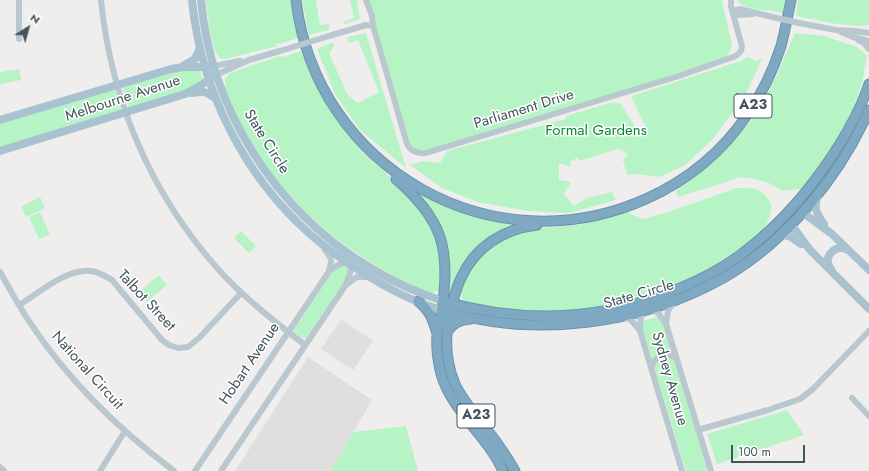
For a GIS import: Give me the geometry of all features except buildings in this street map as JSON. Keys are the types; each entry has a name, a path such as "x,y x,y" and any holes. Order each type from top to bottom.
{"highway":[{"path":"296,0 303,39 314,69 328,97 345,123 361,142 384,164 401,177 428,193 471,211 502,218 552,222"},
{"name":"A23","path":"503,471 488,445 455,405 447,390 438,362 437,334 447,307 464,271 473,258 484,247 509,231 610,212 654,196 693,171 717,151 738,128 756,102 776,60 785,30 791,0"},
{"name":"State Circle","path":"558,321 643,302 690,284 714,272 739,256 759,240 785,215 820,175 859,109 869,84"},
{"name":"State Circle","path":"447,307 475,318 494,322 518,320 600,321 641,312 675,300 709,285 731,273 754,257 781,234 802,212 829,180 860,131 869,110"},
{"path":"361,142 368,153 416,198 430,215 435,224 442,243 447,307"},
{"path":"794,205 802,212"},
{"path":"785,215 791,224"},
{"path":"418,301 426,308 433,319 437,334"},
{"name":"Sydney Avenue","path":"641,312 643,302 652,308"},
{"name":"A23","path":"447,307 447,349 453,377 468,406 500,447 515,471"},
{"name":"State Circle","path":"447,307 470,308 492,312 518,320"},
{"path":"447,334 451,326 458,322 475,318"}],"main road":[{"name":"State Circle","path":"192,0 200,48 216,75 238,128 264,170 292,204 324,235 364,264 398,283 447,307"},
{"name":"State Circle","path":"201,0 210,67 209,80 215,98 239,148 251,167 278,202 316,239 370,277 400,294 418,301 447,307"},
{"path":"179,68 195,59 200,48"},
{"name":"Melbourne Avenue","path":"0,120 179,68 210,67"},
{"name":"Melbourne Avenue","path":"0,152 185,94 216,75"},
{"path":"185,94 204,92 215,98"},
{"path":"818,193 815,205 816,212 832,234"},
{"path":"802,212 832,234 869,270"},
{"path":"791,224 810,250 869,309"},
{"path":"781,234 793,238 810,250"},
{"path":"342,248 349,263"},
{"path":"833,273 828,263 830,254 840,248 850,251"},
{"name":"State Circle","path":"349,263 364,264"}],"street":[{"path":"19,0 19,39"},
{"path":"101,0 105,34 117,85 140,150 158,186 178,218 217,268 270,318 305,345"},
{"name":"Parliament Drive","path":"366,0 372,16 373,26 407,144 413,151 421,154 432,152 580,107 679,76 736,56 741,51 742,46 731,7 731,0"},
{"name":"Parliament Drive","path":"731,0 742,9"},
{"path":"759,14 734,14 737,9 742,9 772,17 854,34 869,41"},
{"name":"Melbourne Avenue","path":"216,75 249,60 366,25 373,26"},
{"path":"854,34 869,28"},
{"path":"854,34 869,32"},
{"path":"854,34 869,49"},
{"name":"Melbourne Avenue","path":"210,67 249,60"},
{"path":"316,239 331,258 332,262 328,272"},
{"path":"221,471 345,286 350,274 349,263"},
{"name":"Hobart Avenue","path":"195,471 328,272 338,265 349,263"},
{"name":"Talbot Street","path":"19,306 69,274 82,271 96,272 112,280 162,340 169,345 178,348 188,347 199,338 242,293"},
{"name":"National Circuit","path":"0,272 31,324 62,365 81,387 125,431 174,471"},
{"path":"345,286 357,277 370,277"},
{"name":"Sydney Avenue","path":"666,324 668,311 675,300"},
{"name":"Sydney Avenue","path":"652,308 659,314 666,324 711,471"},
{"name":"Sydney Avenue","path":"641,312 640,331 682,471"},
{"path":"621,317 630,319 640,331"},
{"path":"698,430 800,400 813,389 869,331"},
{"path":"651,367 654,361 661,355 670,355 676,358"},
{"path":"852,398 869,416"},
{"path":"100,471 125,431"},
{"path":"0,467 4,471"}],"shaded area":[{"path":"341,319 373,341 353,370 321,349"},
{"path":"308,357 372,400 331,471 235,471"}],"green space":[{"path":"206,0 290,0 298,38 279,44 275,43 277,46 225,59 221,58 216,53 214,47 208,21"},
{"path":"302,0 316,0 320,25 329,24 330,26 328,30 309,35"},
{"path":"350,0 357,0 360,19 345,24 343,22 354,18"},
{"path":"367,0 722,0 732,46 725,60 426,153 410,148"},
{"path":"737,0 785,0 783,13 772,11 770,9 768,11 751,8 743,5"},
{"path":"798,0 869,0 869,24 859,26 796,16"},
{"path":"366,33 406,168 360,130 335,94 317,49 334,42 334,46 329,53 347,94 358,103 379,92 358,40 349,43 347,37"},
{"path":"795,33 824,36 857,47 867,56 862,83 849,120 823,165 801,189 783,191 769,183 739,177 678,197 676,191 715,160 755,117 777,75"},
{"path":"301,51 320,94 342,127 363,152 412,197 431,223 441,252 442,278 439,290 432,293 427,292 398,278 346,246 304,210 286,191 253,146 231,104 225,87 226,77 230,73 280,56 284,57"},
{"name":"Formal Gardens","path":"747,57 757,61 763,58 744,97 713,139 684,166 659,177 639,174 627,175 623,160 628,154 618,149 579,161 578,158 570,161 571,167 559,163 559,180 571,182 564,194 574,206 587,198 612,192 616,200 569,213 528,211 478,202 442,188 410,165 424,161 440,163 447,151 566,119 566,116 613,102 614,106 615,102 621,104 640,135 648,132 631,96 741,61"},
{"path":"19,69 21,80 0,84 0,72"},
{"path":"200,70 203,80 187,90 131,107 128,106 123,90 123,87 125,86 176,71"},
{"path":"112,90 115,91 120,110 0,148 0,124"},
{"path":"408,185 435,199 477,215 522,223 490,239 451,295 448,294 445,245"},
{"path":"737,188 755,189 762,192 767,198 772,206 768,221 763,229 750,243 724,261 669,288 649,296 628,303 603,308 577,311 535,312 507,310 465,303 460,292 467,274 483,252 504,238 531,229 577,225 627,212 643,219"},
{"path":"40,197 45,208 26,217 21,207"},
{"path":"40,212 50,234 39,239 29,217"},
{"path":"241,231 256,246 249,253 234,238"},
{"path":"343,264 349,268 347,278 307,337 304,338 299,336 294,330 334,269"},
{"path":"159,275 167,285 146,302 139,292"},
{"path":"658,317 663,324 708,471 686,471 642,328 643,321"},
{"path":"787,410 804,435 717,464 707,434"},
{"path":"406,426 418,471 331,471 353,432"}]}
